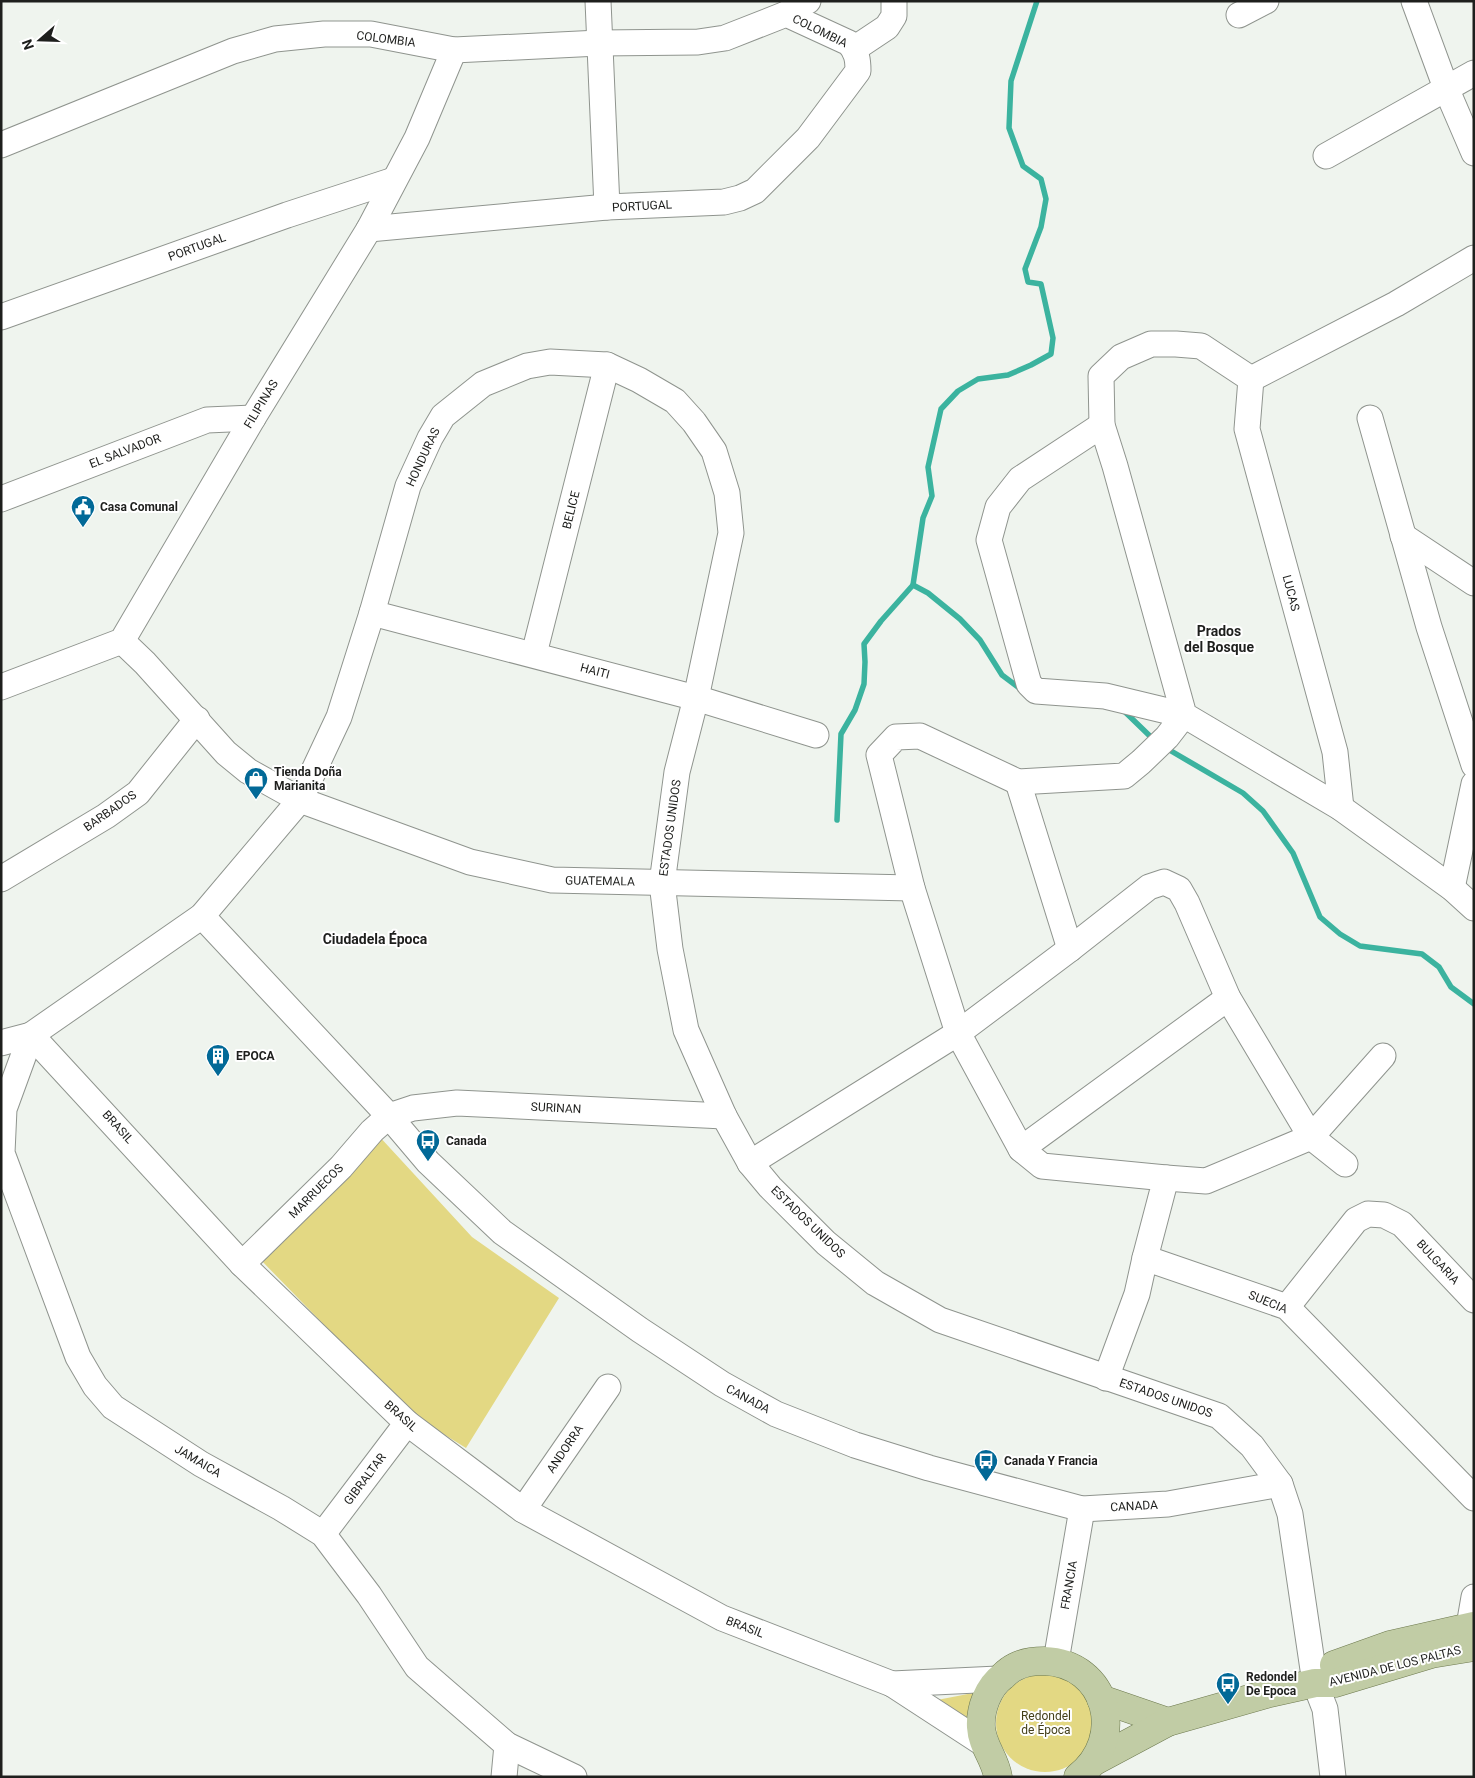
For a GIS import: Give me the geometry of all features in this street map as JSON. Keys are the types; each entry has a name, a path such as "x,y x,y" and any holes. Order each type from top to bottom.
{"main road":[{"name":"AVENIDA DE LOS PALTAS","path":"1082,1773 1168,1722 1270,1693 1315,1683 1330,1667 1390,1645 1472,1633"},
{"path":"997,1765 981,1727 982,1710 988,1693 998,1679 1015,1667 1035,1661 1056,1661 1075,1669 1091,1682 1102,1699 1106,1720 1104,1742 1082,1773"},
{"path":"1102,1699 1168,1722"}],"street":[{"path":"598,1 607,207"},
{"name":"COLOMBIA","path":"1,145 233,52 276,39 324,34 371,34 454,50 599,43 698,42 725,38 786,14 808,1"},
{"name":"COLOMBIA","path":"786,14 849,43 856,60 887,27 894,16 894,1"},
{"path":"1239,15 1266,1"},
{"path":"1414,1 1446,88 1474,153"},
{"name":"FILIPINAS","path":"122,641 253,418 369,229 417,138 454,50"},
{"name":"PORTUGAL","path":"369,229 607,207 724,202 740,198 755,191 808,138 856,60"},
{"path":"1326,156 1474,73"},
{"name":"PORTUGAL","path":"1,317 287,215 394,180"},
{"path":"1184,715 1102,425 1100,376 1121,356 1151,344 1176,344 1201,346 1251,379 1396,304 1474,258"},
{"name":"HONDURAS","path":"31,1035 202,916 300,800 338,717 372,613 408,486 430,438 443,416 483,384 527,366 550,362 607,365 639,380 675,401 694,422 714,451"},
{"name":"BELICE","path":"534,654 607,365"},
{"name":"LUCAS","path":"1251,379 1247,429 1335,752 1341,808"},
{"name":"EL SALVADOR","path":"1,499 206,420 253,418"},
{"path":"1370,418 1429,627 1474,765"},
{"path":"1102,425 1020,479 998,506 989,540 1028,684 1036,690 1105,696 1184,715 1341,808 1452,888 1474,908"},
{"name":"ESTADOS UNIDOS","path":"714,451 727,493 731,532 696,698 677,772 662,883 670,949 686,1030 724,1116 750,1163 770,1187 826,1243 875,1283 940,1320 1219,1416 1252,1446 1280,1484 1290,1514 1315,1683 1325,1709 1333,1777"},
{"path":"1403,536 1474,583"},
{"name":"HAITI","path":"372,613 696,698 816,735"},
{"path":"1,686 122,641"},
{"name":"GUATEMALA","path":"122,641 145,663 226,753 248,772 300,800 470,862 552,880 912,888"},
{"path":"1184,715 1167,737 1124,776 1018,782 920,736 896,737 879,755 912,888 958,1033 1022,1149 1042,1166 1206,1181 1311,1137 1383,1056"},
{"name":"BARBADOS","path":"1,879 106,816 138,793 197,719"},
{"path":"1018,782 1070,949"},
{"path":"1452,888 1474,784"},
{"path":"750,1163 958,1033 1149,887 1164,882 1179,889 1228,998 1311,1137 1345,1164"},
{"name":"CANADA","path":"202,916 388,1116 428,1162 502,1232 640,1330 722,1384 776,1414 854,1445 929,1468 1082,1509 1168,1504 1280,1484"},
{"path":"1022,1149 1228,998"},
{"path":"1,1043 31,1035"},
{"name":"BRASIL","path":"31,1035 242,1264 407,1423 523,1510 722,1618 892,1684 997,1765"},
{"name":"JAMAICA","path":"31,1035 4,1108 2,1153 78,1357 95,1386 114,1407 193,1459 324,1534 369,1595 418,1667 507,1745 574,1777"},
{"name":"SURINAN","path":"388,1116 413,1108 458,1103 724,1116"},
{"name":"MARRUECOS","path":"242,1264 341,1167 372,1131 388,1116"},
{"path":"1106,1378 1137,1294 1166,1178"},
{"name":"BULGARIA","path":"1287,1307 1356,1220 1368,1214 1384,1215 1402,1224 1474,1300"},
{"name":"SUECIA","path":"1145,1258 1287,1307 1474,1498"},
{"name":"ANDORRA","path":"523,1510 608,1387"},
{"name":"GIBRALTAR","path":"324,1534 407,1423"},
{"name":"FRANCIA","path":"1056,1661 1082,1509"},
{"path":"1472,1633 1474,1597"},
{"name":"BRASIL","path":"892,1684 998,1679"},
{"path":"504,1777 507,1745"}],"green space":[{"path":"378,1135 472,1237 559,1298 466,1448 411,1414 258,1257"},
{"name":"Redondel de Época","path":"1035,1674 1055,1674 1064,1677 1080,1688 1091,1704 1094,1713 1094,1733 1091,1742 1080,1758 1064,1769 1055,1772 1035,1772 1018,1764 1004,1750 996,1733 996,1713 1004,1696 1018,1682"},
{"path":"978,1692 972,1730 932,1701"}],"waterway":[{"path":"1022,690 1002,675 980,640 960,619 928,593 913,585 923,518 932,496 928,467 941,409 958,391 978,379 1008,375 1051,354 1053,338 1041,284 1028,282 1025,269 1041,227 1046,199 1041,179 1023,166 1009,128 1011,81 1037,1"},
{"path":"837,820 841,734 855,710 864,684 864,644 881,621 913,585"},
{"path":"1123,710 1154,740"},
{"path":"1166,748 1243,793 1263,811 1293,853 1320,917 1340,934 1360,946 1422,954 1439,967 1451,987 1474,1004"}],"place":[{"name":"Casa Comunal","path":"83,528"},
{"name":"Tienda Doña Marianita","path":"256,800"},
{"name":"EPOCA","path":"218,1077"},
{"name":"Canada","path":"428,1162"},
{"name":"Canada Y Francia","path":"986,1482"},
{"name":"Redondel De Epoca","path":"1228,1705"}],"district":[{"name":"Prados del Bosque","path":"1219,640"},
{"name":"Ciudadela Época","path":"375,939"}]}
